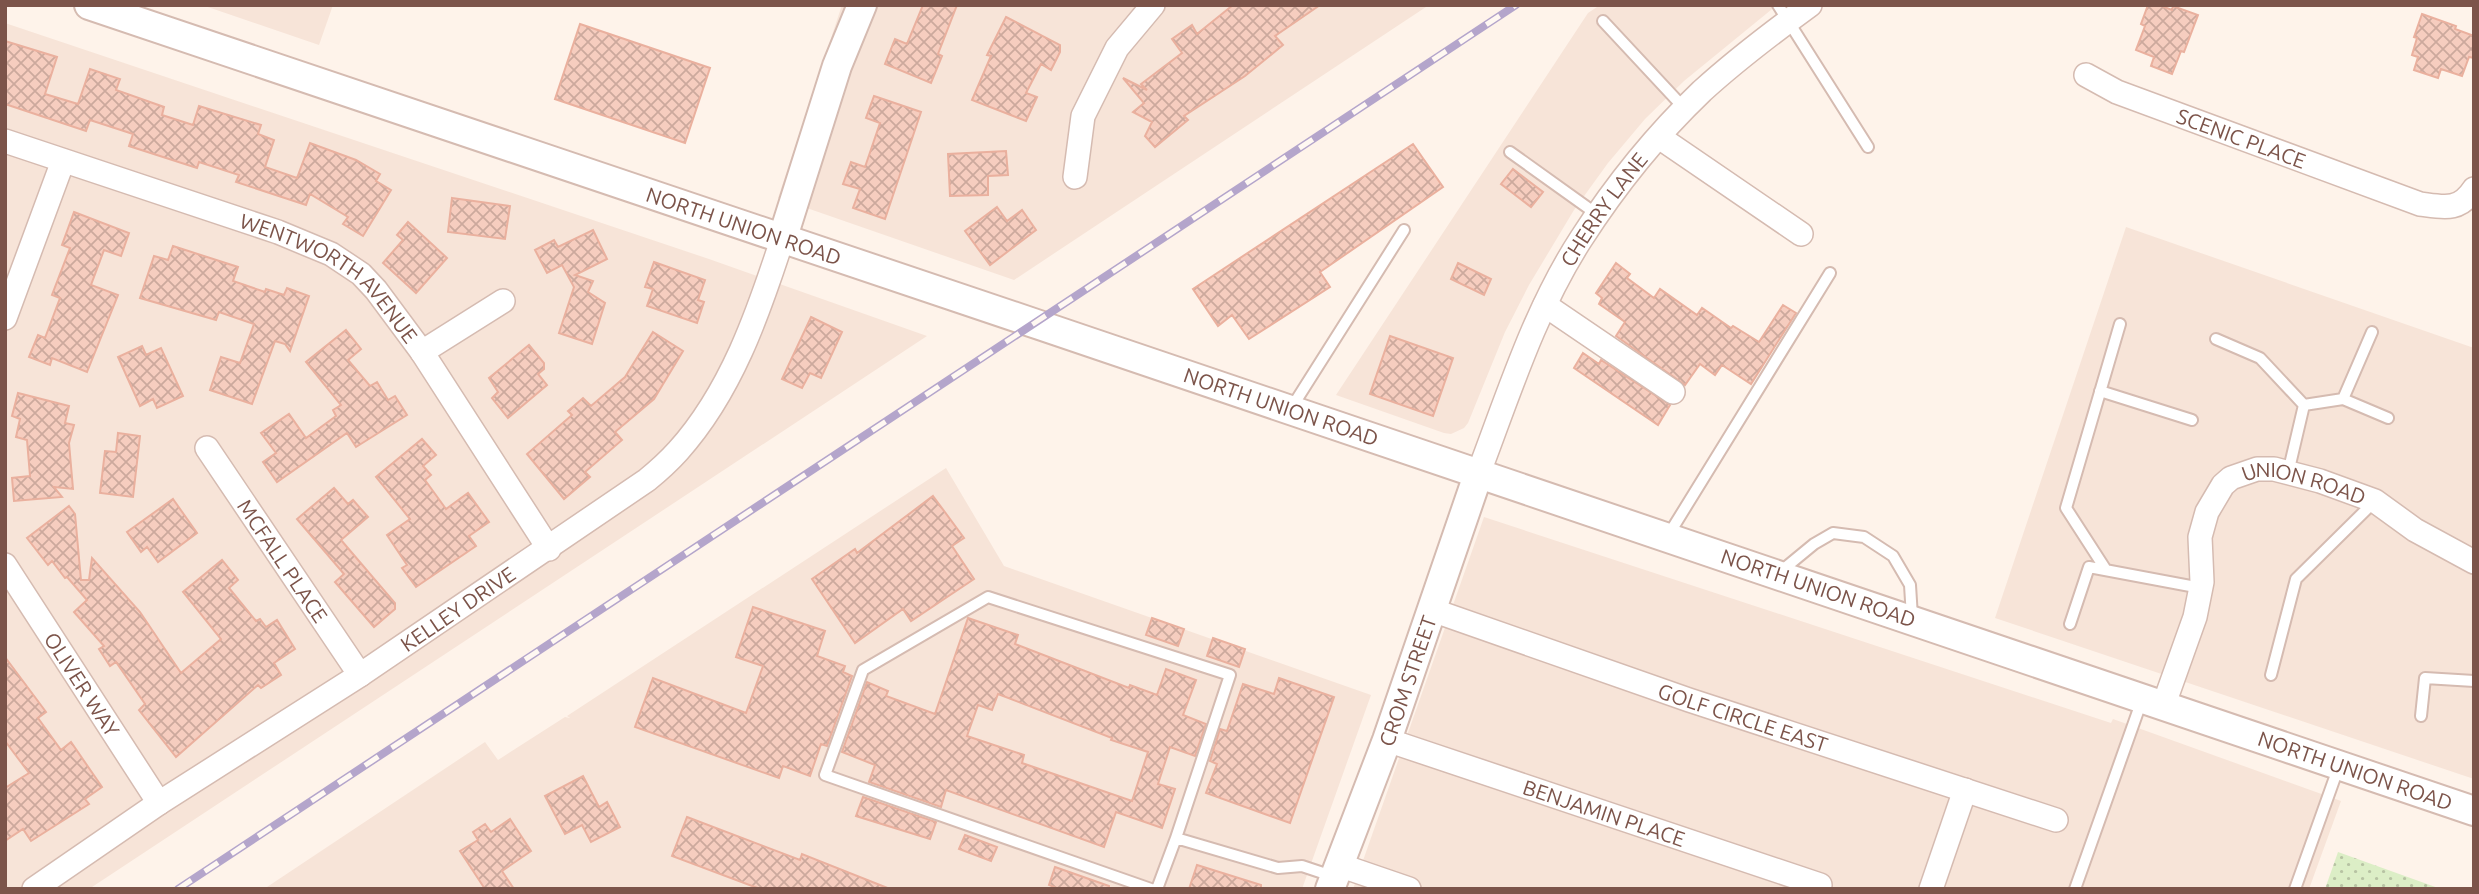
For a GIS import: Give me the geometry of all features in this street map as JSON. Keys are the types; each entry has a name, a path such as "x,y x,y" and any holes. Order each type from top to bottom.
{"street":[{"name":"NORTH UNION ROAD","path":"89,5 1479,472 2474,811"},
{"path":"782,240 837,66 862,5"},
{"path":"1075,177 1083,116 1117,48 1153,5"},
{"name":"CHERRY LANE","path":"1479,472 1545,305 1581,239 1598,215 1659,137 1702,91 1783,13 1810,5"},
{"name":"SCENIC PLACE","path":"2086,75 2117,92 2420,204 2450,208 2468,198 2474,189"},
{"path":"1659,137 1801,234"},
{"name":"WENTWORTH AVENUE","path":"5,141 278,232 331,254 361,274 422,352 549,549"},
{"path":"5,318 63,161"},
{"name":"KELLEY DRIVE","path":"34,889 159,803 360,675 549,549 647,480 678,451 711,408 741,352 782,240"},
{"path":"422,352 503,302"},
{"path":"1545,305 1673,392"},
{"name":"MCFALL PLACE","path":"207,448 360,675"},
{"name":"UNION ROAD","path":"2153,701 2194,617 2201,588 2200,537 2207,512 2223,485 2231,478 2257,469 2274,469 2375,500 2415,530 2474,562"},
{"name":"CROM STREET","path":"1335,877 1387,740 1479,472"},
{"name":"OLIVER WAY","path":"5,565 159,803"},
{"name":"GOLF CIRCLE EAST","path":"1432,610 1689,700 2056,820"},
{"name":"BENJAMIN PLACE","path":"1387,740 1820,885"},
{"path":"1931,889 1965,790"},
{"path":"1335,877 1409,889"}],"lane":[{"path":"1783,13 1868,147"},
{"path":"1603,21 1685,109"},
{"path":"1510,152 1598,215"},
{"path":"1291,409 1404,230"},
{"path":"1667,536 1830,273"},
{"path":"2105,570 2066,508 2120,324"},
{"path":"2343,399 2372,332"},
{"path":"2216,339 2260,358 2304,405"},
{"path":"2100,391 2192,420"},
{"path":"2304,405 2343,399 2388,418"},
{"path":"2288,473 2304,405"},
{"path":"2271,675 2296,579 2375,500"},
{"path":"1777,574 1814,544 1833,533 1864,537 1893,556 1910,585 1912,620"},
{"path":"2070,624 2089,567 2201,588"},
{"path":"1151,889 825,775 863,670 988,597 1230,675 1157,889"},
{"path":"2421,716 2425,678 2474,681"},
{"path":"2075,889 2153,701"},
{"path":"2295,889 2340,765"},
{"path":"1176,838 1278,869 1302,866 1335,877"}],"shaded area":[{"path":"202,5 333,5 319,45"},
{"path":"842,5 1429,5 1014,280 778,198"},
{"path":"1600,5 1777,5 1684,81 1645,119 1608,163 1574,210 1529,285 1505,332 1464,428 1451,434 1444,433 1336,395 1588,13"},
{"path":"5,23 709,259 927,336 89,889 5,889"},
{"path":"2126,227 2474,348 2474,779 1995,618"},
{"path":"946,468 1004,566 1371,695 1302,889 264,889 485,742 498,760 565,717 570,718 567,716"},
{"path":"1484,517 2111,723 2113,719 2341,801 2309,889 1353,889"}],"green space":[{"path":"2338,852 2441,889 2325,889"}],"building":[{"path":"923,5 957,5 938,54 942,56 931,83 885,64 895,39 907,44"},
{"path":"1233,5 1320,5 1275,36 1283,45 1245,76 1184,116 1188,120 1155,147 1145,136 1152,122 1133,112 1144,103 1123,78 1147,90 1141,84 1182,53 1172,39 1192,25 1197,34"},
{"path":"2148,5 2159,5 2172,10 2173,6 2198,15 2184,52 2181,51 2172,74 2151,66 2154,57 2136,50 2145,26 2141,24"},
{"path":"2422,14 2456,26 2455,29 2474,36 2474,58 2469,57 2462,76 2441,69 2438,78 2414,70 2418,57 2412,55 2417,38 2414,37"},
{"path":"1006,17 1060,45 1060,52 1051,70 1041,64 1026,93 1037,97 1026,121 972,100 991,56 987,55"},
{"path":"580,24 710,68 685,143 555,99"},
{"path":"5,41 57,57 45,94 78,104 90,69 120,79 116,90 164,107 162,115 193,125 199,106 261,125 258,134 274,140 265,167 297,178 310,143 356,160 380,174 376,181 391,190 363,236 343,224 348,217 310,194 306,205 236,182 239,175 199,162 197,168 129,146 133,134 90,120 86,131 5,104"},
{"path":"874,96 921,112 885,219 853,208 860,189 843,184 851,162 865,167 880,123 866,118"},
{"path":"1413,144 1443,187 1320,272 1330,287 1249,339 1232,315 1218,326 1193,289"},
{"path":"1006,151 1008,175 988,176 988,195 950,196 948,154"},
{"path":"1513,169 1543,192 1531,207 1501,184"},
{"path":"452,198 510,206 505,239 448,232"},
{"path":"997,207 1007,221 1022,210 1036,230 990,265 965,231"},
{"path":"74,212 129,233 121,256 104,250 91,285 118,295 87,372 52,358 50,365 29,357 38,335 45,338 60,298 52,295 70,248 62,245"},
{"path":"408,222 447,258 416,293 383,263 403,240 397,235"},
{"path":"593,230 607,259 575,275 593,281 588,292 605,303 592,344 559,333 574,287 562,265 547,273 535,250 554,240 558,247"},
{"path":"173,246 238,267 233,281 265,292 266,289 284,295 287,288 309,296 290,351 285,344 275,341 252,404 210,390 221,357 240,363 254,324 219,312 216,320 140,298 154,256 168,260"},
{"path":"654,262 705,280 698,300 704,302 697,323 647,306 653,289 645,287"},
{"path":"1458,263 1491,279 1484,295 1451,279"},
{"path":"1616,263 1630,274 1627,278 1654,298 1660,289 1697,315 1702,308 1731,328 1733,326 1759,342 1783,305 1796,313 1751,384 1722,365 1715,375 1700,364 1685,385 1616,336 1625,322 1599,304 1602,298 1596,293"},
{"path":"811,317 842,332 821,378 810,373 802,388 782,379"},
{"path":"346,330 361,349 348,360 370,386 377,382 388,400 395,396 407,415 356,447 347,433 277,482 263,462 276,453 261,433 289,414 306,438 336,416 333,410 341,405 306,362"},
{"path":"653,332 683,351 654,399 615,432 622,440 585,472 590,477 564,499 527,454 572,415 568,411 583,398 591,406 625,377"},
{"path":"1390,336 1453,358 1433,416 1370,394"},
{"path":"529,345 544,363 544,369 538,374 547,385 508,418 492,398 498,392 489,378"},
{"path":"142,346 146,355 161,348 183,396 157,408 153,399 140,406 118,357"},
{"path":"1583,353 1599,364 1601,360 1670,405 1658,425 1574,368"},
{"path":"18,393 69,406 65,423 74,425 69,443 73,489 54,487 62,497 14,501 12,478 30,476 27,440 16,437 20,419 12,416"},
{"path":"118,433 140,436 133,497 100,493 105,451 116,452"},
{"path":"422,439 436,455 423,466 431,475 425,480 446,509 468,493 489,522 469,536 476,546 416,587 402,568 407,565 387,535 410,519 376,477"},
{"path":"334,488 348,504 353,500 368,517 341,540 395,603 395,609 374,627 335,582 344,574 297,519"},
{"path":"933,496 964,538 952,546 974,579 911,621 903,609 855,643 812,579 855,549 857,553"},
{"path":"173,499 197,533 158,562 147,547 141,552 127,532"},
{"path":"69,506 75,514 81,580 89,580 92,558 140,612 181,673 221,639 183,592 222,560 238,580 229,588 256,621 260,619 266,627 277,620 295,649 274,663 281,675 261,688 258,685 176,757 139,710 145,704 116,662 110,666 99,649 104,646 74,612 87,600 52,561 48,565 27,538"},
{"path":"753,607 825,631 817,656 845,666 843,672 852,676 827,746 821,744 810,776 783,766 779,778 635,727 653,678 746,713 763,666 736,657"},
{"path":"968,618 1018,635 1015,644 1129,688 1130,685 1157,695 1166,669 1196,680 1183,715 1206,724 1195,756 1170,747 1158,784 1175,789 1162,828 1116,812 1104,847 946,790 941,807 869,782 875,765 842,752 867,682 888,691 886,696 935,714","holes":["998,694 1112,738 1111,740 1148,752 1132,801 1022,763 1024,755 967,736 978,705 992,710"]},
{"path":"1152,618 1184,629 1178,646 1146,635"},
{"path":"1213,638 1245,649 1239,667 1207,656"},
{"path":"5,657 46,712 38,718 61,750 71,742 102,787 85,799 89,804 31,841 23,829 5,841 5,788 29,773 5,741"},
{"path":"1279,678 1334,697 1290,823 1206,793 1217,764 1210,761 1220,729 1227,731 1243,684 1274,694"},
{"path":"583,776 599,807 607,802 620,827 591,842 582,825 565,834 545,796"},
{"path":"863,797 936,822 930,839 856,816"},
{"path":"687,817 800,860 802,854 890,889 760,889 672,856"},
{"path":"510,819 531,851 502,871 514,889 485,889 460,851 478,840 473,832 485,824 491,832"},
{"path":"965,835 997,847 991,861 959,849"},
{"path":"1197,865 1261,885 1261,889 1189,889"},
{"path":"1055,867 1109,886 1109,889 1059,889 1049,885"}],"railway":[{"path":"178,889 1516,5"}]}
